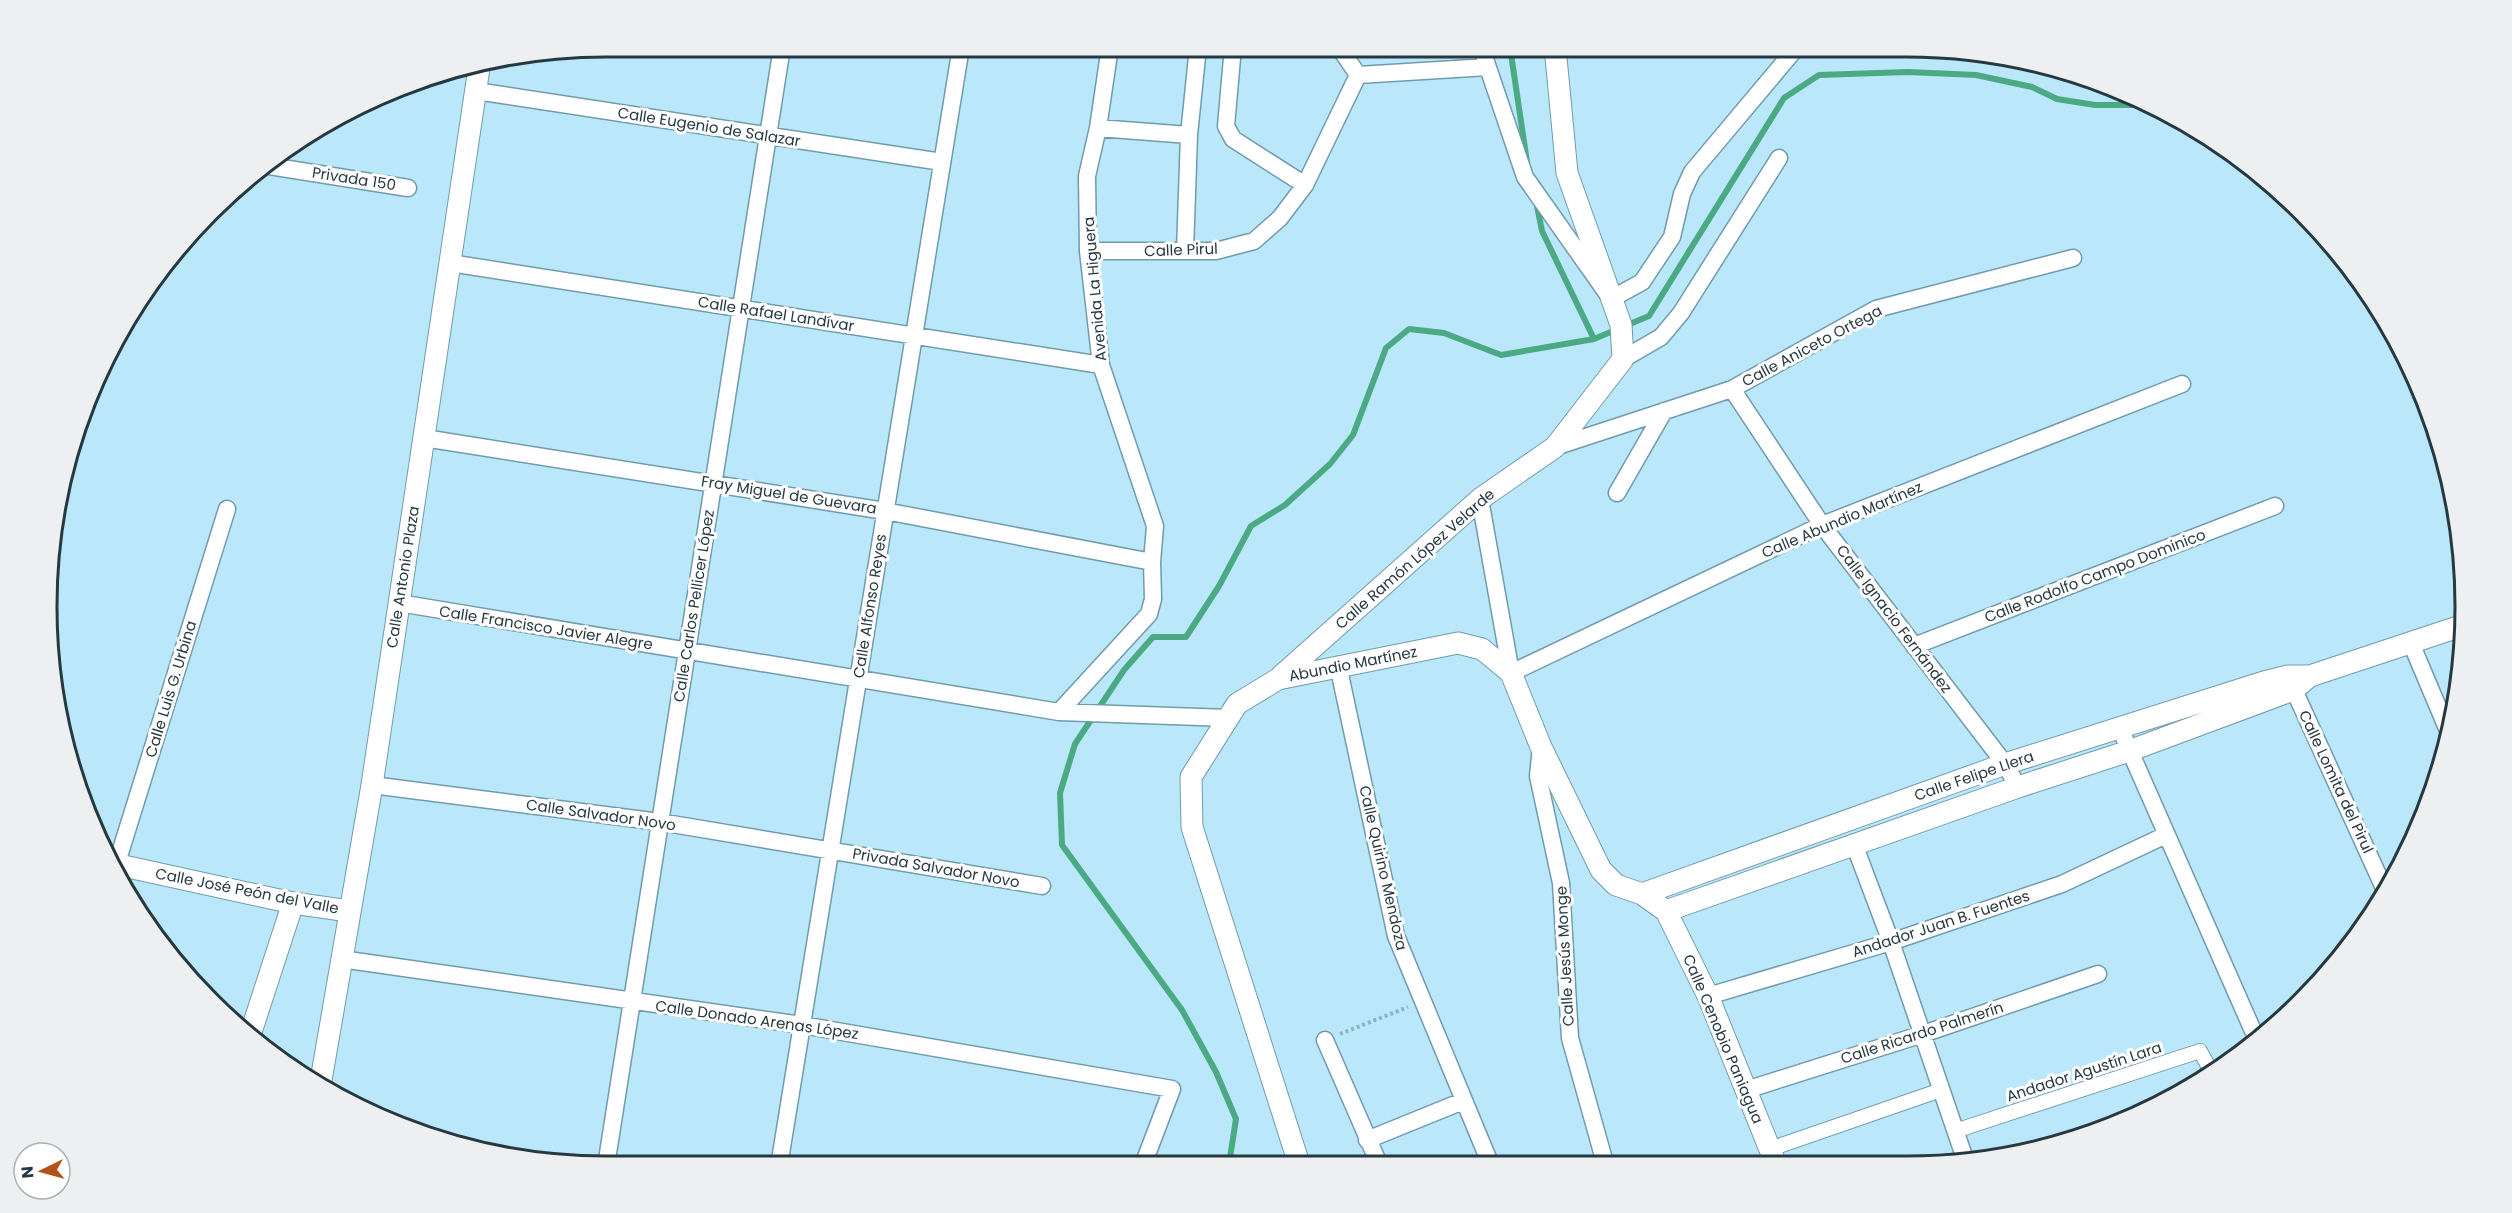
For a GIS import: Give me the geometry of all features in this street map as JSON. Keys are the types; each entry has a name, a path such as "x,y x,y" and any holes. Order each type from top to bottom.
{"street":[{"name":"Calle Carlos Pellicer López","path":"608,1156 780,57"},
{"name":"Calle Alfonso Reyes","path":"781,1156 959,57"},
{"name":"Avenida La Higuera","path":"1064,712 1149,614 1153,599 1152,562 1155,526 1101,365 1088,250 1087,176 1098,128 1108,57"},
{"path":"1189,251 1189,135 1197,57"},
{"path":"1232,57 1226,126 1233,140 1305,185"},
{"path":"1346,57 1358,75 1488,68"},
{"path":"1484,57 1525,177 1611,299"},
{"path":"1556,57 1567,173 1621,325 1624,354 1661,337 1681,313 1779,158"},
{"path":"1611,299 1642,282 1672,237 1682,194 1692,172 1788,57"},
{"name":"Calle Antonio Plaza","path":"322,1076 372,785 478,73"},
{"name":"Calle Pirul","path":"1088,250 1216,250 1254,241 1280,218 1305,185 1358,75"},
{"name":"Calle Eugenio de Salazar","path":"476,91 942,162"},
{"path":"1098,128 1189,135"},
{"name":"Privada 150","path":"277,167 408,188"},
{"name":"Calle Aniceto Ortega","path":"1555,447 1732,389 1876,309 2073,258"},
{"name":"Calle Rafael Landívar","path":"450,263 1101,365"},
{"name":"Calle Ramón López Velarde","path":"1278,679 1480,499 1555,447 1624,354"},
{"name":"Calle Abundio Martínez","path":"1511,673 1822,525 2182,384"},
{"name":"Calle Ignacio Fernández","path":"1732,389 1822,525 2005,764 2018,787"},
{"path":"1617,493 1664,411"},
{"name":"Fray Miguel de Guevara","path":"424,438 885,511 1152,562"},
{"path":"1480,499 1511,673"},
{"name":"Calle Rodolfo Campo Dominico","path":"1914,646 2275,506"},
{"name":"Calle Luis G. Urbina","path":"117,855 226,508"},
{"name":"Calle Francisco Javier Alegre","path":"399,603 1064,712 1228,718"},
{"name":"Calle Felipe Llera","path":"1666,911 2018,787 2129,751 2290,683 2454,628"},
{"name":"Abundio Martínez","path":"1296,1156 1192,827 1191,777 1237,704 1278,679 1338,665 1458,643 1482,649 1511,673 1541,747 1601,870 1616,885 1642,894"},
{"path":"2411,643 2443,717"},
{"name":"Calle Quirino Mendoza","path":"1338,665 1396,936 1487,1156"},
{"name":"Calle Felipe Llera","path":"1642,894 2005,764 2119,726 2290,683"},
{"name":"Calle Lomita del Pirul","path":"2290,683 2381,881"},
{"path":"2119,726 2253,1032"},
{"name":"Calle Jesús Monge","path":"1541,747 1538,776 1561,883 1570,1038 1603,1156"},
{"name":"Calle Salvador Novo","path":"372,785 660,822 830,850"},
{"name":"Andador Juan B. Fuentes","path":"1708,996 1891,942 2062,884 2166,835"},
{"path":"1854,844 1891,942 1963,1153"},
{"name":"Privada Salvador Novo","path":"830,850 1042,886"},
{"name":"Calle José Peón del Valle","path":"123,867 293,903 349,911"},
{"name":"Calle Cenobio Paniagua","path":"1642,894 1666,911 1708,996 1772,1156"},
{"path":"253,1027 293,903"},
{"name":"Calle Donado Arenas López","path":"341,958 631,1002 802,1025 1172,1089 1146,1156"},
{"name":"Calle Ricardo Palmerín","path":"1746,1090 1923,1034 2097,974"},
{"path":"1325,1040 1375,1156"},
{"name":"Andador Agustín Lara","path":"1955,1131 2200,1051 2208,1065"},
{"path":"1772,1156 1941,1090"},
{"path":"1367,1140 1463,1101"}],"path":[{"path":"1325,1040 1422,1002"}],"waterway":[{"path":"1511,57 1527,162"},
{"path":"1230,1156 1236,1119 1216,1072 1182,1010 1062,845 1060,793 1075,744 1124,670 1153,637 1186,637 1219,586 1251,526 1285,505 1330,464 1353,435 1386,348 1409,329 1444,333 1501,355 1594,339 1649,316 1784,98 1819,75 1908,72 1976,75 2032,87 2057,99 2095,105 2129,105"},
{"path":"1536,201 1542,231 1594,339"}]}
